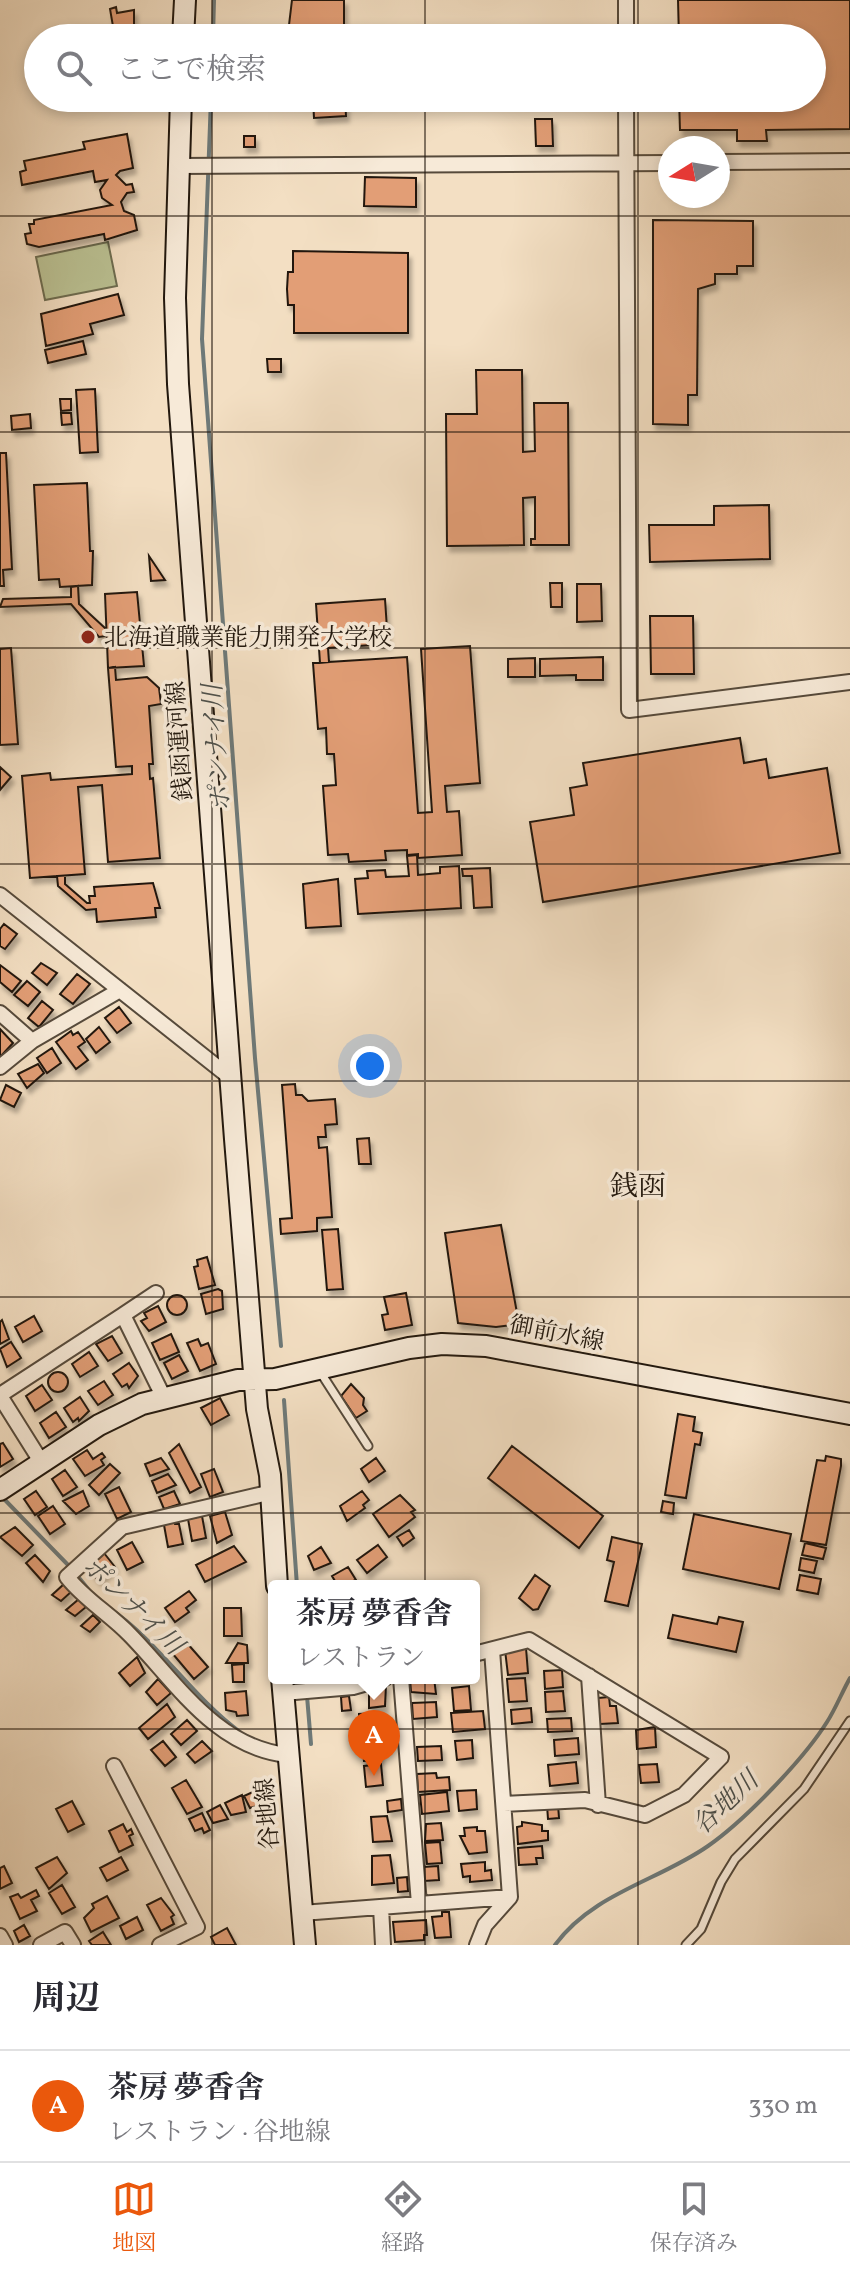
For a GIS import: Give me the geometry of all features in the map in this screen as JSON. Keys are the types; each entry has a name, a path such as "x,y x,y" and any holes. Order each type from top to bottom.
{"street":[{"path":"184,24 185,0"},
{"path":"626,0 626,24"},
{"name":"銭函運河線","path":"181,112 175,298 178,384 255,1379"},
{"path":"626,112 629,710 850,682"},
{"path":"730,162 850,161"},
{"path":"179,166 658,163"},
{"path":"0,895 231,1078"},
{"path":"0,1067 32,1041 120,990"},
{"path":"0,1013 32,1041"},
{"path":"42,1463 0,1395 156,1293"},
{"path":"123,1315 164,1398"},
{"name":"御前水線","path":"0,1490 121,1412 164,1398 409,1348 472,1344 850,1414"},
{"path":"255,1379 272,1492 277,1580"},
{"path":"272,1492 122,1527 67,1577 129,1633 186,1699 219,1727 244,1742 287,1755"},
{"path":"480,1653 529,1640 721,1757 684,1795 645,1815 566,1799 504,1804"},
{"path":"477,1945 485,1925 510,1897 492,1650"},
{"path":"589,1676 598,1805"},
{"path":"294,1689 364,1684"},
{"path":"401,1684 419,1904"},
{"name":"谷地線","path":"294,1689 287,1755 305,1945"},
{"path":"114,1766 197,1927 160,1945"},
{"path":"302,1913 510,1897"},
{"path":"381,1907 383,1945"},
{"path":"41,1945 65,1932 73,1945"},
{"path":"0,1936 5,1945"}],"lane":[{"path":"318,1368 368,1446"},
{"path":"686,1945 701,1929 721,1882 735,1859 804,1789 850,1721"}],"green space":[{"path":"108,242 117,286 45,300 36,257"}],"building":[{"path":"292,0 344,0 344,24 289,24"},
{"path":"678,0 850,0 850,129 766,130 767,141 737,141 737,130 680,130 679,112 826,112 826,24 679,24"},
{"path":"116,7 117,13 134,10 134,24 113,24 110,9"},
{"path":"314,112 346,112 346,116 314,118"},
{"path":"535,119 552,119 553,146 536,146"},
{"path":"127,134 133,168 116,175 126,185 132,184 134,192 127,193 121,202 124,211 134,215 137,230 105,240 104,234 39,247 27,244 25,234 31,233 29,224 34,224 34,220 112,205 102,198 100,190 107,180 95,182 93,171 22,185 20,172 26,170 24,161 85,149 83,142"},
{"path":"244,136 255,136 255,147 244,147"},
{"path":"365,177 416,178 416,207 364,206"},
{"path":"653,220 753,221 753,266 737,266 737,274 715,274 715,284 698,289 697,395 688,395 688,425 653,424"},
{"path":"293,251 408,253 408,333 294,333 294,305 288,305 287,289 288,272 293,272"},
{"path":"118,294 124,315 90,324 93,334 46,346 41,314"},
{"path":"83,341 86,354 48,363 45,350"},
{"path":"267,359 281,359 281,372 268,372"},
{"path":"476,370 522,370 523,452 535,451 534,403 568,403 569,545 531,545 531,539 535,539 535,497 523,498 524,545 447,546 446,414 477,414"},
{"path":"95,389 98,452 80,453 76,390"},
{"path":"60,399 71,399 71,410 61,411"},
{"path":"61,413 71,413 72,424 62,425"},
{"path":"30,414 31,428 12,430 11,416"},
{"path":"0,453 6,453 12,569 3,570 4,586 0,586"},
{"path":"87,483 90,551 93,551 92,585 60,587 59,579 39,580 34,485"},
{"path":"769,505 770,559 650,562 649,525 714,525 714,506"},
{"path":"149,556 165,580 151,581"},
{"path":"550,583 562,583 562,607 551,607"},
{"path":"577,584 601,584 602,621 577,622"},
{"path":"78,586 79,604 106,629 106,636 99,637 71,604 0,607 3,599 71,597 71,587"},
{"path":"137,592 144,666 108,668 105,594"},
{"path":"385,599 388,644 328,648 329,662 320,663 316,604"},
{"path":"650,616 693,616 694,674 651,674"},
{"path":"470,646 480,783 445,786 447,812 459,811 462,855 418,858 418,854 407,855 407,850 385,851 386,860 349,862 348,854 328,855 323,786 336,785 334,754 327,754 326,728 318,729 313,663 407,657 418,813 432,812 421,649"},
{"path":"11,648 18,744 0,745 0,649"},
{"path":"603,657 603,680 576,680 576,675 540,676 540,659"},
{"path":"535,658 535,677 508,677 508,659"},
{"path":"115,667 116,680 147,677 159,688 161,704 149,706 153,764 149,764 160,858 108,862 102,785 78,787 85,874 30,878 22,776 50,773 51,780 132,774 132,766 116,767 108,668"},
{"path":"740,738 744,763 766,759 769,778 827,768 840,853 543,902 530,822 574,815 570,788 587,785 583,763"},
{"path":"0,767 11,777 0,790"},
{"path":"417,855 418,875 440,873 440,867 459,866 461,908 358,914 355,879 368,878 367,871 385,870 386,877 409,876 407,856"},
{"path":"490,868 492,907 474,908 472,876 463,876 462,869"},
{"path":"57,876 65,876 65,884 87,903 90,903 89,896 95,896 94,887 153,883 160,908 155,908 156,917 97,922 96,909 86,910 58,886"},
{"path":"338,879 341,926 306,928 303,884"},
{"path":"4,924 17,934 5,949 0,946 0,929"},
{"path":"41,963 57,973 47,985 32,973"},
{"path":"0,965 21,981 12,992 0,982"},
{"path":"77,974 90,984 73,1004 60,994"},
{"path":"27,981 40,992 28,1006 14,995"},
{"path":"42,1001 53,1010 39,1027 28,1018"},
{"path":"119,1007 131,1023 117,1033 105,1018"},
{"path":"99,1027 110,1042 96,1053 86,1039"},
{"path":"0,1029 13,1043 1,1056 0,1055"},
{"path":"71,1031 73,1035 78,1032 85,1042 78,1047 88,1060 76,1069 56,1042"},
{"path":"52,1048 61,1063 47,1073 37,1058"},
{"path":"38,1064 44,1073 27,1088 18,1074"},
{"path":"295,1084 296,1095 302,1095 308,1101 335,1099 337,1124 325,1125 326,1137 318,1137 319,1148 327,1147 332,1217 317,1218 317,1231 281,1234 280,1219 292,1218 282,1085"},
{"path":"6,1085 21,1093 14,1107 0,1100"},
{"path":"369,1138 371,1164 359,1164 357,1139"},
{"path":"501,1225 519,1324 496,1327 458,1323 445,1233"},
{"path":"338,1229 343,1289 327,1290 322,1230"},
{"path":"207,1257 215,1285 199,1289 194,1267 198,1266 197,1260"},
{"path":"218,1289 222,1291 223,1309 206,1314 201,1294"},
{"path":"406,1293 412,1325 385,1330 382,1315 388,1314 384,1297"},
{"path":"177,1295 184,1298 187,1305 184,1312 177,1315 170,1312 167,1305 170,1298"},
{"path":"158,1306 166,1322 149,1331 141,1321 147,1318 144,1313"},
{"path":"34,1316 42,1331 23,1342 15,1327"},
{"path":"2,1320 9,1339 0,1344 0,1322"},
{"path":"171,1334 179,1352 160,1360 152,1343"},
{"path":"112,1336 122,1353 108,1361 96,1344"},
{"path":"198,1339 201,1346 208,1343 216,1364 200,1371 187,1343"},
{"path":"11,1342 21,1358 7,1367 0,1349"},
{"path":"89,1352 98,1366 80,1377 72,1364"},
{"path":"179,1355 188,1371 172,1379 164,1363"},
{"path":"129,1363 138,1376 129,1388 127,1384 122,1387 113,1374"},
{"path":"58,1372 65,1375 68,1382 65,1389 58,1392 51,1389 48,1382 51,1375"},
{"path":"104,1381 113,1395 98,1405 88,1391"},
{"path":"351,1384 364,1398 363,1405 367,1411 356,1418 341,1396"},
{"path":"42,1385 52,1400 35,1411 26,1396"},
{"path":"80,1397 89,1411 79,1421 78,1418 73,1422 64,1408"},
{"path":"220,1398 229,1415 211,1425 201,1408"},
{"path":"56,1412 66,1427 49,1438 40,1423"},
{"path":"678,1414 695,1417 693,1431 702,1433 700,1445 695,1444 686,1498 665,1495"},
{"path":"3,1443 13,1459 0,1467 0,1444"},
{"path":"179,1444 201,1487 190,1493 169,1453"},
{"path":"512,1446 603,1516 579,1548 488,1478"},
{"path":"87,1450 93,1459 102,1453 105,1457 101,1460 104,1465 85,1476 73,1459"},
{"path":"826,1456 841,1459 841,1466 826,1545 801,1541 817,1460 825,1461"},
{"path":"161,1458 169,1469 150,1476 145,1464"},
{"path":"376,1458 385,1471 369,1482 361,1469"},
{"path":"110,1464 120,1473 99,1495 89,1485"},
{"path":"214,1469 223,1492 210,1497 201,1474"},
{"path":"65,1470 77,1487 63,1496 52,1479"},
{"path":"168,1474 176,1485 157,1493 152,1481"},
{"path":"119,1487 131,1512 117,1519 105,1494"},
{"path":"36,1491 47,1507 35,1515 24,1499"},
{"path":"83,1491 89,1506 76,1514 63,1501"},
{"path":"174,1491 180,1504 164,1509 159,1497"},
{"path":"362,1491 369,1500 363,1505 365,1508 347,1521 340,1506"},
{"path":"400,1495 415,1510 411,1512 415,1517 389,1537 373,1514"},
{"path":"663,1501 674,1503 673,1514 661,1512"},
{"path":"53,1506 65,1524 50,1534 38,1516"},
{"path":"225,1512 232,1535 217,1543 210,1516"},
{"path":"694,1514 791,1534 779,1589 683,1569"},
{"path":"202,1516 206,1538 192,1541 188,1519"},
{"path":"174,1521 179,1524 183,1544 168,1547 164,1525"},
{"path":"15,1527 33,1545 22,1556 0,1537"},
{"path":"409,1530 414,1538 403,1546 397,1537"},
{"path":"612,1537 642,1544 628,1606 605,1601 614,1562 607,1560"},
{"path":"132,1542 143,1562 127,1570 117,1550"},
{"path":"805,1543 826,1548 823,1559 802,1555"},
{"path":"378,1545 387,1557 367,1573 357,1560"},
{"path":"234,1546 246,1562 205,1582 196,1565"},
{"path":"321,1547 331,1563 314,1570 308,1556"},
{"path":"104,1553 115,1567 98,1580 87,1566"},
{"path":"35,1555 50,1571 43,1582 26,1563"},
{"path":"801,1558 817,1561 814,1573 799,1570"},
{"path":"348,1567 356,1580 334,1580 332,1576"},
{"path":"535,1575 550,1586 538,1609 533,1610 519,1598"},
{"path":"800,1575 821,1579 818,1594 797,1590"},
{"path":"64,1584 71,1592 61,1601 52,1595"},
{"path":"189,1591 196,1600 186,1608 189,1612 175,1622 165,1608"},
{"path":"79,1599 86,1607 75,1616 66,1610"},
{"path":"224,1608 241,1608 242,1636 224,1636"},
{"path":"93,1615 100,1622 90,1632 81,1626"},
{"path":"673,1615 717,1624 719,1617 743,1622 736,1652 668,1638"},
{"path":"179,1634 208,1667 194,1679 167,1647"},
{"path":"238,1643 247,1645 248,1663 226,1663"},
{"path":"526,1648 528,1673 508,1675 505,1650"},
{"path":"137,1657 145,1673 130,1686 119,1673"},
{"path":"244,1664 244,1682 233,1682 232,1665"},
{"path":"562,1670 563,1687 545,1689 544,1671"},
{"path":"525,1678 527,1701 509,1702 507,1679"},
{"path":"158,1679 171,1693 157,1705 146,1692"},
{"path":"410,1684 435,1684 436,1694 411,1692"},
{"path":"386,1685 385,1706 369,1708 369,1687"},
{"path":"469,1686 471,1710 454,1711 452,1688"},
{"path":"246,1691 248,1715 237,1716 236,1712 226,1710 225,1693"},
{"path":"563,1691 565,1711 546,1712 545,1692"},
{"path":"349,1696 351,1710 342,1711 341,1697"},
{"path":"609,1697 610,1706 616,1706 618,1723 600,1724 598,1698"},
{"path":"436,1702 437,1717 413,1719 412,1703"},
{"path":"167,1704 175,1717 148,1739 139,1728"},
{"path":"531,1708 532,1722 512,1724 511,1710"},
{"path":"483,1711 485,1729 453,1732 451,1713"},
{"path":"377,1713 379,1729 360,1731 359,1714"},
{"path":"571,1718 572,1731 548,1732 547,1719"},
{"path":"187,1720 197,1731 181,1745 171,1734"},
{"path":"655,1727 656,1747 637,1749 636,1730"},
{"path":"378,1738 380,1760 364,1761 362,1740"},
{"path":"578,1738 579,1754 555,1756 554,1740"},
{"path":"472,1740 473,1758 457,1760 455,1741"},
{"path":"163,1741 176,1757 165,1766 151,1750"},
{"path":"202,1741 212,1751 195,1763 187,1754"},
{"path":"441,1746 442,1760 418,1761 417,1747"},
{"path":"576,1762 578,1783 550,1786 548,1765"},
{"path":"381,1764 383,1785 366,1787 364,1766"},
{"path":"657,1764 659,1782 641,1783 639,1765"},
{"path":"436,1773 437,1778 449,1777 450,1790 418,1792 417,1774"},
{"path":"186,1780 202,1807 187,1814 172,1788"},
{"path":"257,1790 264,1804 250,1808 244,1796"},
{"path":"476,1790 477,1809 459,1811 457,1791"},
{"path":"447,1792 449,1811 422,1814 420,1795"},
{"path":"242,1795 246,1812 231,1815 225,1803"},
{"path":"401,1799 402,1810 388,1812 387,1801"},
{"path":"72,1801 84,1824 68,1832 56,1809"},
{"path":"220,1805 228,1819 213,1823 207,1812"},
{"path":"547,1805 558,1805 559,1818 548,1819"},
{"path":"202,1813 210,1830 204,1833 202,1828 195,1831 189,1819"},
{"path":"387,1816 392,1841 373,1842 371,1817"},
{"path":"522,1822 542,1825 542,1831 548,1831 548,1840 518,1844 517,1827 522,1826"},
{"path":"441,1823 443,1840 425,1841 426,1824"},
{"path":"123,1824 127,1832 131,1829 133,1834 129,1836 133,1845 119,1852 109,1831"},
{"path":"477,1827 477,1831 485,1831 487,1852 469,1854 460,1836 465,1836 464,1828"},
{"path":"440,1842 442,1863 427,1864 425,1843"},
{"path":"542,1846 543,1858 536,1858 537,1864 519,1865 518,1848"},
{"path":"390,1855 394,1883 372,1885 372,1856"},
{"path":"57,1857 67,1873 49,1889 36,1868"},
{"path":"121,1857 128,1870 107,1881 100,1868"},
{"path":"485,1862 485,1871 491,1870 492,1880 470,1882 470,1876 463,1877 461,1864"},
{"path":"4,1866 12,1883 0,1889 0,1868"},
{"path":"438,1866 439,1880 424,1881 423,1867"},
{"path":"407,1877 408,1891 398,1892 397,1878"},
{"path":"62,1885 75,1907 62,1914 49,1893"},
{"path":"36,1890 39,1896 31,1900 37,1911 20,1919 10,1897 18,1894 21,1898"},
{"path":"107,1896 119,1918 91,1932 84,1918 94,1908 92,1904"},
{"path":"161,1898 174,1915 171,1917 174,1924 161,1931 147,1905"},
{"path":"442,1912 449,1912 451,1937 435,1938 432,1917 442,1916"},
{"path":"137,1917 143,1930 126,1939 120,1926"},
{"path":"426,1920 427,1935 424,1935 424,1940 395,1942 393,1922"},
{"path":"24,1925 30,1936 19,1942 14,1931"},
{"path":"227,1928 236,1945 215,1945 211,1937"},
{"path":"103,1932 111,1945 92,1945 89,1941"}],"waterway":[{"name":"ポンナイ川","path":"213,24 214,0"},
{"name":"ポンナイ川","path":"210,112 202,339 255,1058 281,1346"},
{"name":"ポンナイ川","path":"284,1400 297,1580"},
{"name":"ポンナイ川","path":"5,1500 70,1567"},
{"name":"ポンナイ川","path":"76,1574 93,1595"},
{"name":"ポンナイ川","path":"109,1608 144,1637 222,1718 240,1732"},
{"name":"谷地川","path":"555,1945 570,1927 607,1900 689,1858 739,1821 789,1771 817,1737 850,1678"},
{"name":"ポンナイ川","path":"307,1696 311,1744"}],"place":[{"name":"北海道職業能力開発大学校","path":"88,637"},
{"name":"茶房 夢香舎","path":"374,1776"}],"district":[{"name":"銭函","path":"638,1185"}]}
